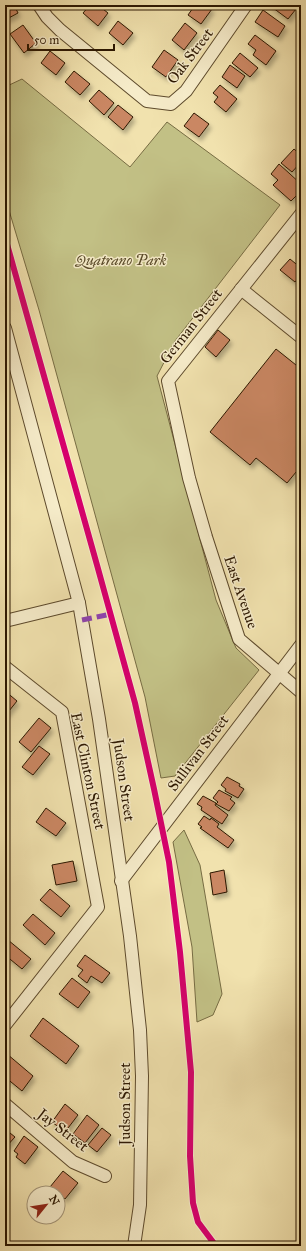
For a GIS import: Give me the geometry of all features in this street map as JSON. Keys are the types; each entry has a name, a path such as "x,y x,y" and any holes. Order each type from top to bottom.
{"street":[{"name":"Oak Street","path":"39,5 47,17 60,30 147,101 171,104 186,91 246,5"},
{"name":"German Street","path":"189,478 168,381 301,214"},
{"path":"241,289 301,337"},
{"name":"Judson Street","path":"5,328 80,603 100,727 130,936 140,1030 142,1076 140,1205 134,1246"},
{"name":"East Avenue","path":"189,478 206,537 239,639 278,674 301,692"},
{"path":"5,621 80,603"},
{"name":"Sullivan Street","path":"121,881 301,645"},
{"name":"East Clinton Street","path":"5,667 62,712 98,907 5,1025"},
{"name":"Jay Street","path":"5,1104 73,1162 105,1176"}],"green space":[{"name":"Quatrano Park","path":"22,79 130,167 167,122 280,205 175,341 157,376 216,600 236,648 259,670 175,776 161,778 145,697 39,310 5,197 5,87"},
{"path":"184,830 200,865 222,994 213,1015 197,1022 192,947 173,842"}],"building":[{"path":"5,5 14,5 18,13 5,20"},
{"path":"90,5 98,5 108,13 98,26 83,13"},
{"path":"195,5 207,5 212,9 201,24 188,15"},
{"path":"269,5 291,5 296,9 288,19"},
{"path":"263,10 285,26 278,37 255,22"},
{"path":"118,21 133,33 123,45 109,33"},
{"path":"185,23 197,33 184,50 172,40"},
{"path":"23,25 36,43 24,53 10,34"},
{"path":"255,35 276,51 266,65 253,55 256,50 248,44"},
{"path":"164,50 178,60 166,77 152,67"},
{"path":"50,51 65,63 56,75 41,63"},
{"path":"240,53 258,68 250,77 232,63"},
{"path":"230,65 245,76 237,88 222,77"},
{"path":"74,71 90,84 80,95 65,82"},
{"path":"220,85 237,99 226,112 214,102 218,97 213,93"},
{"path":"99,90 114,103 104,115 89,101"},
{"path":"118,105 133,117 123,130 108,117"},
{"path":"194,113 209,124 199,137 184,126"},
{"path":"294,149 301,155 301,162 292,172 281,163"},
{"path":"279,164 301,184 301,191 291,201 273,185 278,180 271,174"},
{"path":"290,259 301,268 301,275 295,282 280,270"},
{"path":"218,330 230,340 216,357 205,347"},
{"path":"276,349 301,369 301,466 287,483 256,458 250,465 210,432"},
{"path":"5,691 17,701 5,716"},
{"path":"39,718 51,728 31,752 19,742"},
{"path":"39,746 50,754 33,775 22,767"},
{"path":"227,777 240,784 239,786 244,789 238,798 225,791 226,789 221,785"},
{"path":"219,790 232,797 230,799 235,803 229,811 216,804 218,802 213,798"},
{"path":"203,796 216,803 215,805 228,815 222,824 201,810 202,807 197,804"},
{"path":"46,808 66,823 56,836 36,822"},
{"path":"204,816 210,820 211,818 219,824 217,827 234,840 228,848 200,828 202,827 198,824"},
{"path":"73,861 77,881 56,885 52,865"},
{"path":"224,870 227,892 213,895 210,873"},
{"path":"50,889 70,906 61,917 40,900"},
{"path":"33,914 55,933 45,945 23,925"},
{"path":"8,940 31,959 22,969 5,955 5,943"},
{"path":"85,955 110,973 102,983 91,976 87,983 78,976 83,970 77,966"},
{"path":"72,978 90,992 78,1008 59,994"},
{"path":"43,1018 79,1046 66,1064 30,1036"},
{"path":"7,1054 33,1076 22,1091 5,1077 5,1056"},
{"path":"65,1104 78,1115 65,1132 52,1122"},
{"path":"87,1115 99,1125 85,1143 73,1134"},
{"path":"102,1128 111,1135 97,1152 88,1145"},
{"path":"5,1129 15,1137 5,1148"},
{"path":"24,1136 38,1147 25,1164 16,1157 18,1154 14,1151"},
{"path":"63,1171 78,1183 66,1198 66,1185 52,1185"}],"marked path":[{"path":"82,620 111,614"}],"cycle path":[{"path":"5,237 135,703 154,789 169,862 180,952 191,1072 190,1156 193,1203 198,1222 216,1246"}]}
